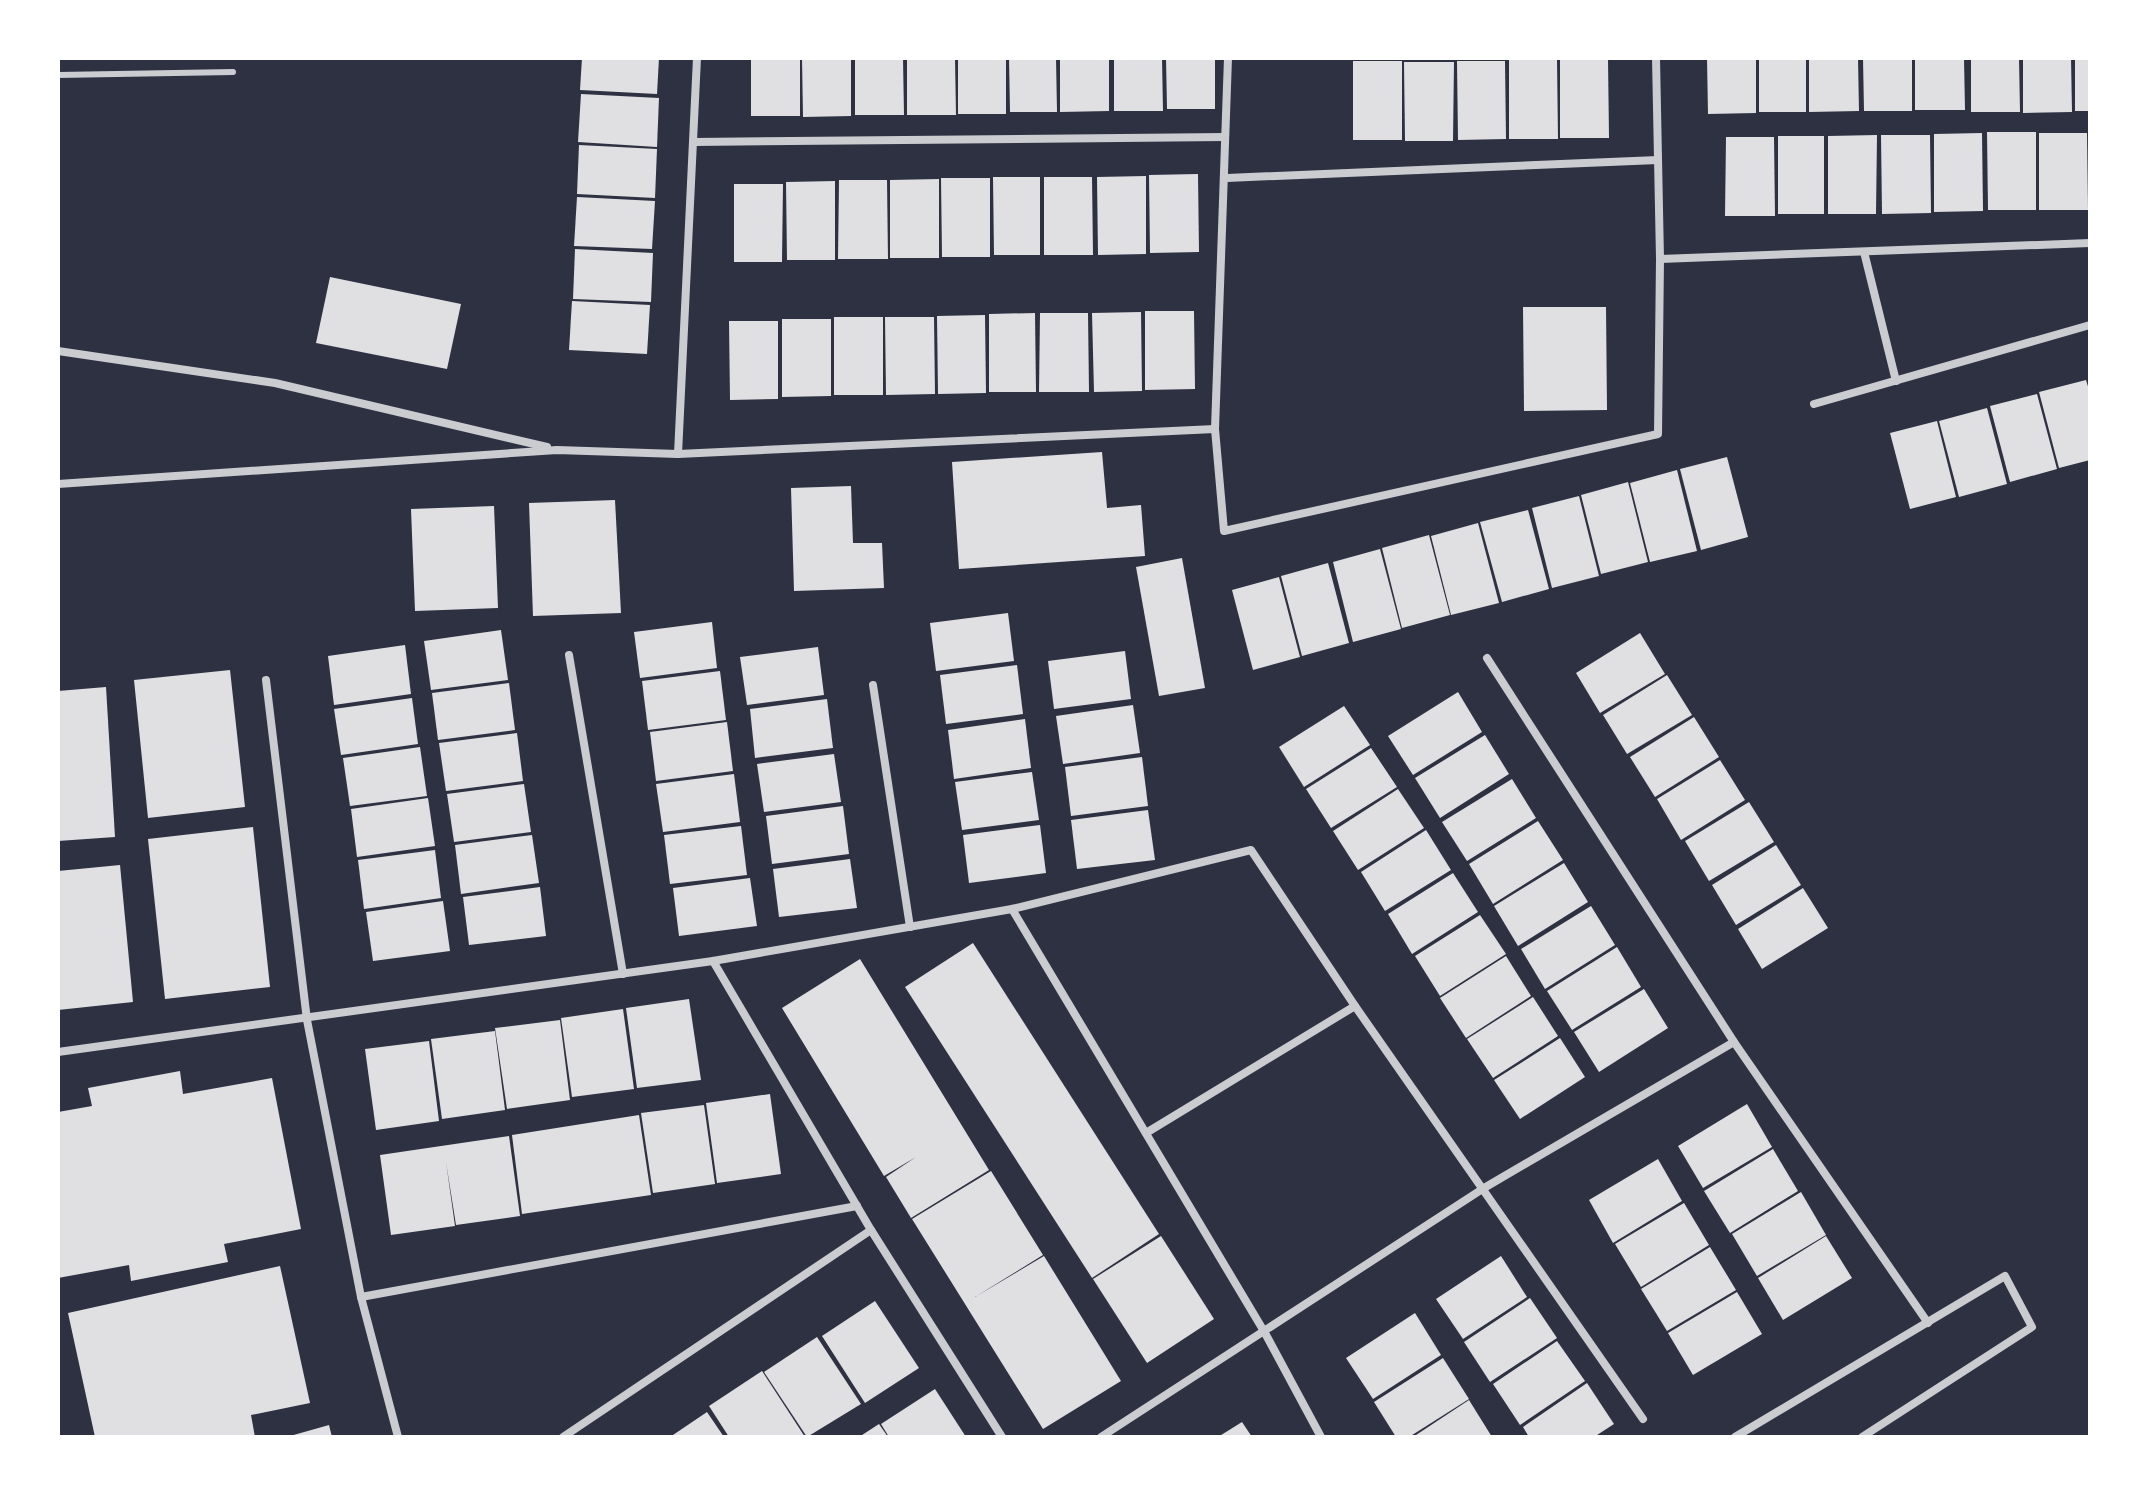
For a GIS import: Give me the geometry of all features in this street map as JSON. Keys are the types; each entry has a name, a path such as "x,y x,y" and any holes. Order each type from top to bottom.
{"street":[{"path":"678,454 697,58"},
{"path":"1228,58 1227,178 1215,429 1224,531 1658,434 1660,259 1656,58"},
{"path":"693,142 1225,137"},
{"path":"1227,178 1658,160"},
{"path":"1660,259 2090,243"},
{"path":"1864,252 1896,381"},
{"path":"1814,404 2090,325"},
{"path":"58,351 275,383 557,450"},
{"path":"58,484 557,450 678,454 1215,429"},
{"path":"569,655 623,974"},
{"path":"1487,658 1734,1042 1928,1323"},
{"path":"266,680 307,1020 361,1297 398,1437"},
{"path":"873,685 910,927"},
{"path":"58,1052 307,1020 713,961 1012,909 1251,850 1355,1006 1643,1419"},
{"path":"1012,909 1265,1333 1321,1437"},
{"path":"713,961 871,1230 1002,1437"},
{"path":"1146,1133 1355,1006"},
{"path":"1101,1437 1484,1188 1734,1042"},
{"path":"361,1297 857,1206"},
{"path":"563,1437 871,1230"},
{"path":"1735,1437 2005,1276 2032,1327 1862,1437"}],"lane":[{"path":"58,75 233,72"}],"building":[{"path":"582,58 659,58 657,94 580,90"},
{"path":"751,58 800,58 800,116 751,116"},
{"path":"802,58 851,58 851,116 803,117"},
{"path":"855,58 903,58 904,115 855,115"},
{"path":"907,58 955,58 956,115 907,115"},
{"path":"958,58 1006,58 1006,114 958,114"},
{"path":"1009,58 1056,58 1057,112 1010,112"},
{"path":"1060,58 1109,58 1109,111 1060,112"},
{"path":"1114,58 1162,58 1163,111 1114,111"},
{"path":"1166,58 1215,58 1215,109 1167,109"},
{"path":"1707,58 1756,58 1756,113 1708,114"},
{"path":"1759,58 1806,58 1806,112 1759,112"},
{"path":"1809,58 1858,58 1859,111 1809,112"},
{"path":"1863,58 1912,58 1912,111 1864,111"},
{"path":"1915,58 1964,58 1965,110 1915,110"},
{"path":"1971,58 2019,58 2020,112 1971,112"},
{"path":"2023,58 2071,58 2072,112 2023,113"},
{"path":"2075,58 2090,58 2090,111 2075,111"},
{"path":"1560,59 1608,59 1609,138 1560,138"},
{"path":"1509,60 1557,60 1558,139 1509,139"},
{"path":"1353,61 1402,61 1402,140 1353,140"},
{"path":"1457,61 1505,61 1506,139 1458,140"},
{"path":"1404,62 1454,62 1453,141 1405,141"},
{"path":"581,94 659,98 657,147 578,142"},
{"path":"1987,132 2036,132 2036,210 1988,210"},
{"path":"1982,133 1983,211 1934,212 1934,134"},
{"path":"2039,133 2087,133 2088,210 2039,210"},
{"path":"1877,135 1876,214 1828,214 1828,136"},
{"path":"1881,135 1930,135 1931,213 1882,214"},
{"path":"1778,136 1824,136 1824,214 1778,214"},
{"path":"1726,137 1774,137 1775,216 1725,216"},
{"path":"579,145 657,149 655,198 577,194"},
{"path":"1198,174 1199,252 1150,253 1149,175"},
{"path":"1146,176 1146,254 1098,255 1097,177"},
{"path":"993,177 1040,177 1040,255 994,255"},
{"path":"1044,177 1092,177 1093,255 1044,255"},
{"path":"941,178 990,178 990,257 942,257"},
{"path":"939,179 939,258 890,258 890,180"},
{"path":"839,180 887,180 888,259 838,259"},
{"path":"835,181 835,260 787,260 786,182"},
{"path":"734,184 783,184 782,262 734,262"},
{"path":"577,197 655,201 652,249 574,246"},
{"path":"575,249 653,253 651,302 573,299"},
{"path":"330,277 461,304 447,369 316,343"},
{"path":"572,301 650,305 647,354 569,350"},
{"path":"1523,307 1606,307 1607,410 1524,411"},
{"path":"1145,311 1194,311 1195,389 1145,390"},
{"path":"1141,312 1142,391 1094,392 1092,313"},
{"path":"1035,313 1036,392 989,392 989,314"},
{"path":"1040,313 1088,313 1089,392 1039,392"},
{"path":"985,315 986,393 938,394 937,316"},
{"path":"834,317 883,317 883,395 834,395"},
{"path":"885,317 934,317 935,394 886,395"},
{"path":"782,319 831,319 831,396 782,397"},
{"path":"729,321 778,321 778,399 730,400"},
{"path":"2086,380 2090,393 2090,460 2059,468 2039,392"},
{"path":"2037,394 2057,469 2010,482 1990,406"},
{"path":"1987,408 2007,484 1959,497 1939,421"},
{"path":"1937,421 1956,497 1910,509 1890,433"},
{"path":"1102,452 1107,508 1141,505 1145,556 959,569 952,462"},
{"path":"1727,457 1748,537 1701,550 1680,469"},
{"path":"1677,470 1697,551 1650,562 1630,483"},
{"path":"1628,482 1648,562 1601,574 1581,495"},
{"path":"851,486 853,543 882,543 884,588 794,591 791,488"},
{"path":"1579,496 1599,576 1552,588 1532,508"},
{"path":"615,500 621,613 533,616 529,503"},
{"path":"494,506 498,608 415,611 411,509"},
{"path":"1528,510 1549,589 1502,602 1480,522"},
{"path":"1478,523 1499,603 1451,615 1431,536"},
{"path":"1429,535 1450,615 1402,628 1382,548"},
{"path":"1380,549 1401,629 1353,642 1333,562"},
{"path":"1182,558 1205,688 1159,696 1136,567"},
{"path":"1328,563 1349,643 1302,656 1281,576"},
{"path":"1279,577 1300,657 1253,670 1232,590"},
{"path":"1008,613 1014,661 936,671 930,623"},
{"path":"712,622 717,668 640,678 634,632"},
{"path":"501,630 508,680 431,690 424,641"},
{"path":"1640,633 1665,674 1600,713 1576,673"},
{"path":"405,645 411,694 334,705 328,656"},
{"path":"818,647 824,695 747,705 740,657"},
{"path":"1125,651 1131,699 1054,709 1048,661"},
{"path":"1017,665 1023,714 946,724 940,675"},
{"path":"230,670 245,807 148,818 134,680"},
{"path":"720,671 726,720 648,730 642,681"},
{"path":"1667,675 1692,715 1627,754 1603,715"},
{"path":"509,683 515,730 438,740 432,693"},
{"path":"106,687 115,837 58,841 58,691"},
{"path":"1458,692 1482,732 1413,775 1388,736"},
{"path":"412,698 418,744 341,755 334,709"},
{"path":"827,699 833,748 755,758 750,709"},
{"path":"1133,705 1140,753 1063,764 1056,716"},
{"path":"1344,706 1370,745 1304,787 1279,747"},
{"path":"1694,717 1719,757 1655,797 1630,757"},
{"path":"1025,719 1031,768 954,779 948,730"},
{"path":"727,722 733,771 656,781 650,732"},
{"path":"517,733 523,781 446,791 439,743"},
{"path":"1485,735 1509,774 1440,818 1415,778"},
{"path":"420,747 427,796 350,806 343,758"},
{"path":"1371,748 1397,787 1331,828 1306,789"},
{"path":"834,754 841,802 764,812 757,764"},
{"path":"1142,757 1148,806 1071,816 1065,767"},
{"path":"1720,760 1745,800 1681,840 1657,799"},
{"path":"1032,772 1039,820 962,830 955,782"},
{"path":"734,774 740,822 663,832 656,784"},
{"path":"1512,779 1536,818 1467,861 1442,822"},
{"path":"524,784 531,832 454,842 447,794"},
{"path":"1398,789 1424,828 1358,870 1333,831"},
{"path":"428,798 435,846 357,857 351,809"},
{"path":"1749,802 1774,842 1709,881 1685,841"},
{"path":"843,806 849,854 772,864 766,816"},
{"path":"1148,810 1155,860 1077,869 1071,820"},
{"path":"1538,821 1563,860 1493,904 1469,864"},
{"path":"1040,825 1046,873 969,883 963,835"},
{"path":"741,826 747,875 670,884 664,835"},
{"path":"253,827 270,987 165,999 148,839"},
{"path":"1426,830 1451,870 1385,911 1361,872"},
{"path":"532,835 539,883 461,894 455,845"},
{"path":"1776,845 1801,885 1736,925 1712,885"},
{"path":"435,850 441,898 364,909 358,860"},
{"path":"850,859 857,908 779,917 773,869"},
{"path":"1564,863 1588,902 1518,946 1494,906"},
{"path":"120,865 133,1002 58,1010 58,871"},
{"path":"1453,873 1478,912 1412,954 1388,914"},
{"path":"750,878 757,926 679,936 673,888"},
{"path":"540,887 546,936 469,945 463,897"},
{"path":"1803,888 1828,928 1762,969 1738,929"},
{"path":"443,901 450,951 373,961 366,912"},
{"path":"1591,906 1615,945 1545,989 1521,949"},
{"path":"1480,915 1506,954 1440,996 1415,956"},
{"path":"973,943 1159,1234 1092,1278 905,987"},
{"path":"1617,947 1641,987 1572,1030 1547,991"},
{"path":"1506,956 1531,996 1466,1038 1440,998"},
{"path":"860,959 989,1170 911,1218 886,1177 916,1157 884,1176 782,1008"},
{"path":"1644,989 1668,1028 1599,1072 1574,1032"},
{"path":"1533,997 1558,1036 1493,1078 1467,1039"},
{"path":"689,999 701,1080 637,1088 626,1008"},
{"path":"623,1009 634,1089 572,1097 561,1018"},
{"path":"560,1020 570,1100 507,1109 495,1028"},
{"path":"495,1031 505,1110 442,1119 431,1039"},
{"path":"1560,1038 1585,1077 1520,1119 1494,1080"},
{"path":"429,1041 439,1121 376,1130 365,1049"},
{"path":"180,1071 183,1094 272,1078 301,1229 224,1244 228,1262 131,1281 129,1265 58,1278 58,1112 92,1106 88,1088"},
{"path":"770,1094 781,1174 717,1183 706,1103"},
{"path":"1747,1104 1772,1147 1703,1188 1678,1146"},
{"path":"704,1105 715,1184 653,1193 641,1113"},
{"path":"639,1115 651,1195 522,1214 512,1135"},
{"path":"509,1136 520,1216 456,1225 446,1162 455,1226 391,1235 380,1155"},
{"path":"1773,1149 1798,1191 1730,1233 1704,1191"},
{"path":"1658,1159 1682,1201 1613,1243 1589,1200"},
{"path":"991,1171 1043,1255 975,1297 1044,1256 1121,1381 1043,1429 912,1219"},
{"path":"1801,1192 1826,1235 1757,1276 1732,1234"},
{"path":"1684,1203 1709,1245 1641,1287 1615,1244"},
{"path":"1161,1236 1214,1319 1147,1363 1093,1279"},
{"path":"1826,1236 1852,1278 1783,1320 1758,1278"},
{"path":"1710,1247 1736,1290 1667,1331 1641,1289"},
{"path":"1501,1256 1527,1297 1463,1339 1436,1299"},
{"path":"280,1266 310,1403 251,1415 255,1437 95,1437 68,1313"},
{"path":"1737,1292 1762,1334 1693,1375 1668,1333"},
{"path":"1530,1298 1557,1338 1490,1382 1464,1342"},
{"path":"875,1301 919,1368 865,1403 822,1336"},
{"path":"1415,1313 1441,1355 1373,1399 1346,1358"},
{"path":"817,1337 861,1404 807,1437 764,1372"},
{"path":"1557,1341 1585,1381 1520,1425 1493,1384"},
{"path":"1443,1358 1469,1399 1409,1437 1396,1437 1374,1402"},
{"path":"762,1371 805,1437 729,1437 709,1406"},
{"path":"1587,1383 1614,1424 1594,1437 1529,1437 1523,1427"},
{"path":"935,1389 966,1437 889,1437 881,1424"},
{"path":"1469,1400 1492,1437 1413,1437"},
{"path":"707,1412 724,1437 670,1437"},
{"path":"1242,1422 1252,1437 1218,1437"},
{"path":"879,1424 888,1437 859,1437"},
{"path":"329,1425 332,1437 290,1437 290,1436"}]}
